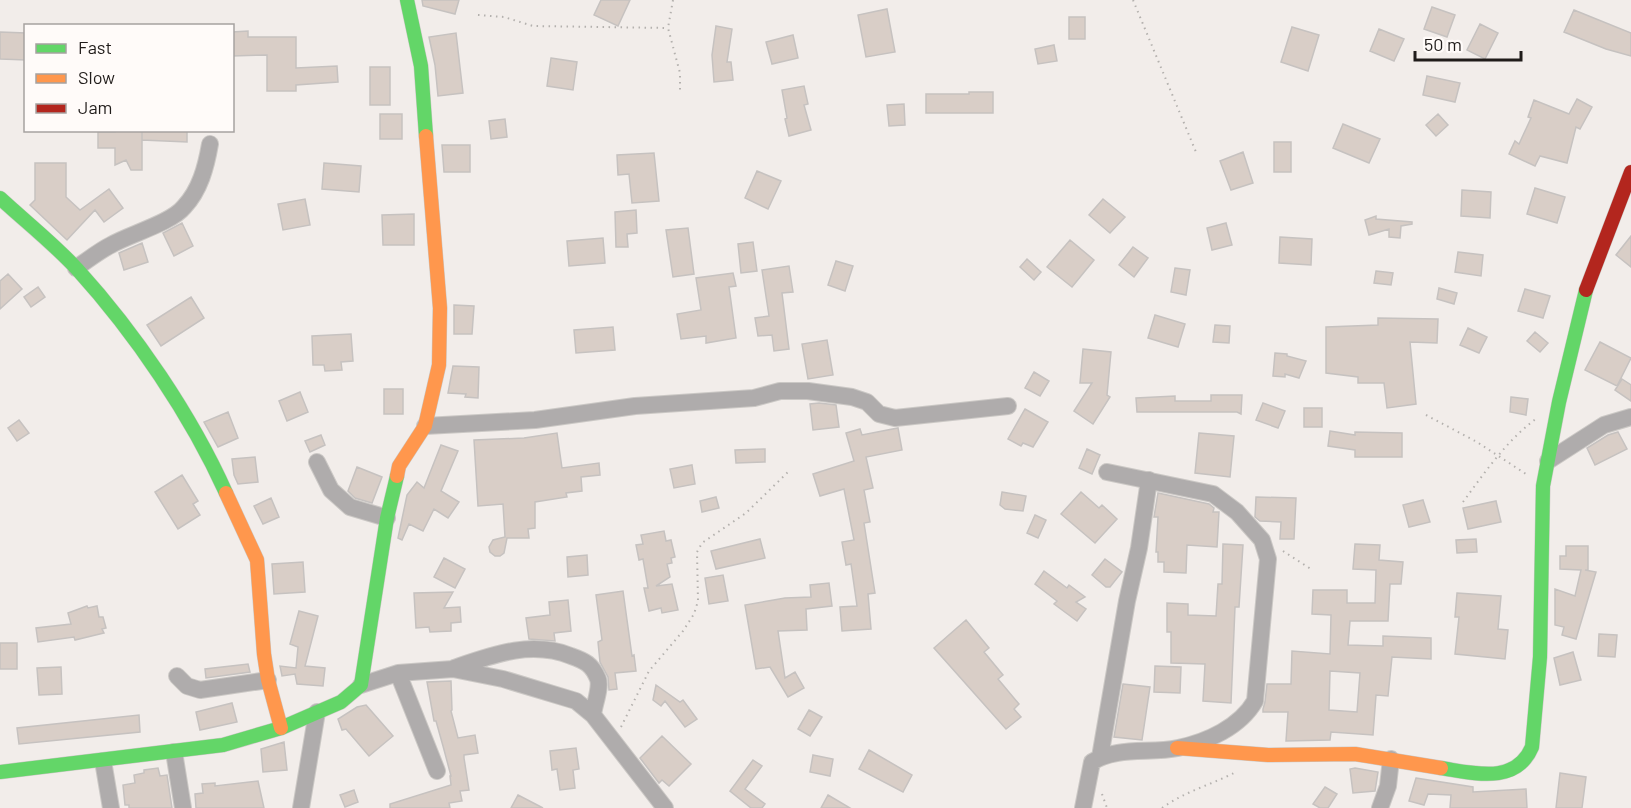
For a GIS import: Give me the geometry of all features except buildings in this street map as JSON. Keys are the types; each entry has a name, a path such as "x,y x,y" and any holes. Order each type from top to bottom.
{"street":[{"path":"361,685 387,518 399,466 425,426 439,365 440,308 421,66 407,0"},
{"path":"76,268 109,245 170,218 183,209 196,191 206,165 210,144"},
{"path":"1083,808 1092,762 1100,757 1133,750 1177,748 1268,755 1355,754 1482,774 1517,768 1527,759 1532,747 1540,657 1543,486 1559,402 1588,279 1631,172"},
{"path":"0,198 76,268 119,318 171,393 219,477 257,560 261,628 268,680 281,728"},
{"path":"425,426 536,420 634,406 754,398 780,391 808,391 852,397 867,402 879,414 895,418 1008,406"},
{"path":"1548,461 1604,425 1631,417"},
{"path":"318,462 331,490 350,507 387,518"},
{"path":"1107,472 1213,494 1237,512 1262,540 1268,559 1255,702 1248,713 1230,727 1207,739 1177,748"},
{"path":"1100,757 1127,601 1139,548 1149,480"},
{"path":"0,772 223,745 281,728 341,702 361,685 398,673 453,669 494,655 525,648 560,651 588,662 599,681 592,715"},
{"path":"453,669 556,693 576,700 592,715 665,808"},
{"path":"398,673 437,771"},
{"path":"177,676 187,686 200,690 268,680"},
{"path":"301,808 317,712"},
{"path":"174,752 183,808"},
{"path":"1380,808 1388,786 1391,759"},
{"path":"103,761 111,808"}],"path":[{"path":"673,0 668,28 680,73 680,94"},
{"path":"1133,0 1196,152"},
{"path":"478,15 504,17 533,26 668,28"},
{"path":"1463,501 1498,455 1528,424 1559,402"},
{"path":"1426,415 1498,455 1543,486"},
{"path":"614,743 649,671 683,632 694,614 698,601 697,552 702,543 746,513 789,471"},
{"path":"1262,540 1311,569"},
{"path":"1162,808 1176,797 1217,782 1238,771"}],"traffic: fast":[{"path":"407,0 421,66 426,136"},
{"path":"0,198 68,260 120,320 179,405 226,493"},
{"path":"1441,768 1480,774 1505,772 1516,767 1525,759 1532,747 1540,657 1543,486 1559,402 1586,290"},
{"path":"0,772 223,745 281,728 341,702 361,685 387,518 397,476"}],"traffic: slow":[{"path":"397,476 399,466 425,426 439,365 440,308 426,136"},
{"path":"226,493 257,560 264,654 268,680 281,728"},
{"path":"1177,748 1268,755 1355,754 1441,768"}],"traffic: jam":[{"path":"1586,290 1631,172"}]}
